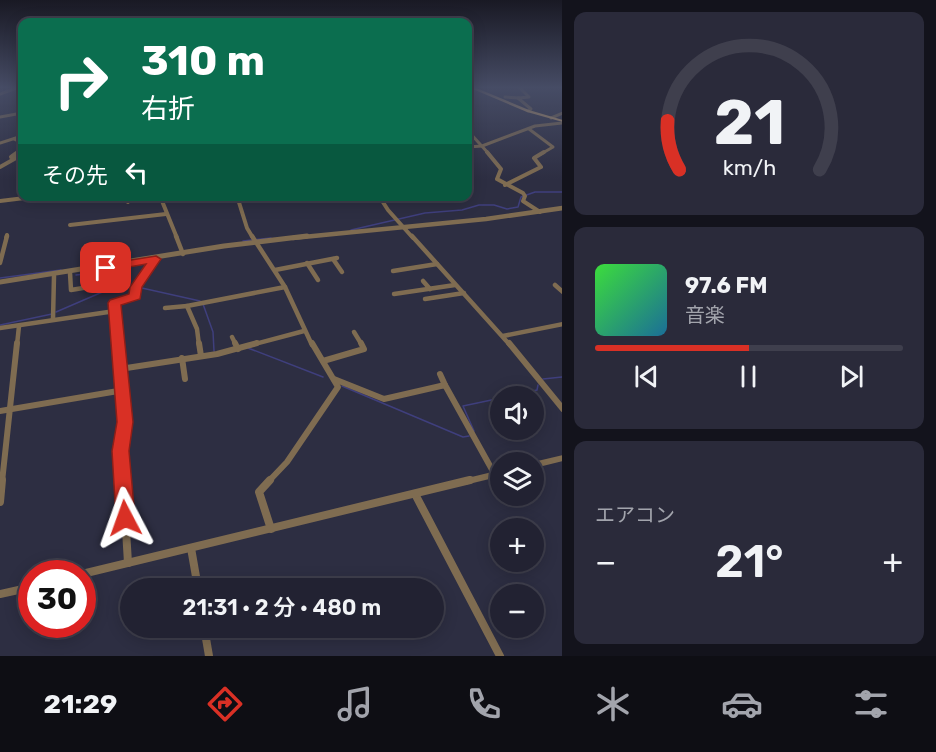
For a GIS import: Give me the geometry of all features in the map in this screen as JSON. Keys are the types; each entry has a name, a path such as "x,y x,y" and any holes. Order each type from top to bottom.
{"main road":[{"path":"551,118 562,122"}],"street":[{"path":"472,147 485,146 544,124 562,122"},
{"path":"506,185 540,167 534,158 553,147 529,129"},
{"path":"472,135 485,146 499,165 501,169 497,180 523,193 525,196 523,201 540,212"},
{"path":"0,143 18,138"},
{"path":"14,139 18,142"},
{"path":"16,158 11,157 18,153"},
{"path":"0,166 16,158"},
{"path":"0,201 18,199"},
{"path":"162,201 183,254"},
{"path":"239,201 254,240 285,287 304,331 338,387 287,462 259,492 271,529"},
{"path":"383,201 388,210 503,336 562,409"},
{"path":"0,282 86,272 254,240 488,220 562,208"},
{"path":"70,225 166,214"},
{"path":"0,262 7,235"},
{"path":"86,246 86,272"},
{"path":"128,563 121,451 125,422 114,303 135,296 136,287 156,259"},
{"path":"275,270 335,259 342,270"},
{"path":"307,263 318,280"},
{"path":"393,271 437,264"},
{"path":"70,273 71,290 89,287"},
{"path":"53,319 54,276"},
{"path":"423,281 430,289"},
{"path":"396,287 397,294 455,285"},
{"path":"555,285 562,292"},
{"path":"165,308 187,306 285,287"},
{"path":"424,299 464,293"},
{"path":"187,306 196,329 201,356"},
{"path":"0,328 115,310"},
{"path":"503,336 562,324"},
{"path":"0,502 20,326"},
{"path":"120,369 238,349 304,331"},
{"path":"322,361 364,349 354,332"},
{"path":"232,337 238,349"},
{"path":"182,358 185,379"},
{"path":"440,374 490,461"},
{"path":"334,379 384,399 445,385"},
{"path":"0,411 123,390"},
{"path":"544,462 562,458"},
{"path":"96,571 490,476"},
{"path":"416,494 500,656"},
{"path":"191,548 196,578"},
{"path":"0,594 18,590"},
{"path":"206,638 209,656"}],"waterway":[{"path":"351,230 425,213 462,210 479,205 494,205 507,209 518,207 521,197 535,192 562,192"},
{"path":"243,241 271,238"},
{"path":"0,278 61,270"},
{"path":"76,275 85,274 88,279 115,282 200,301"},
{"path":"56,312 107,290"},
{"path":"203,304 213,332 214,351"},
{"path":"0,325 52,314"},
{"path":"248,348 323,377"},
{"path":"543,379 562,377"},
{"path":"342,386 463,437 469,436"},
{"path":"474,431 463,406 490,400"}],"route":[{"path":"106,268 156,259 144,272 136,287 135,296 114,303 125,422 121,451 125,518"}]}
